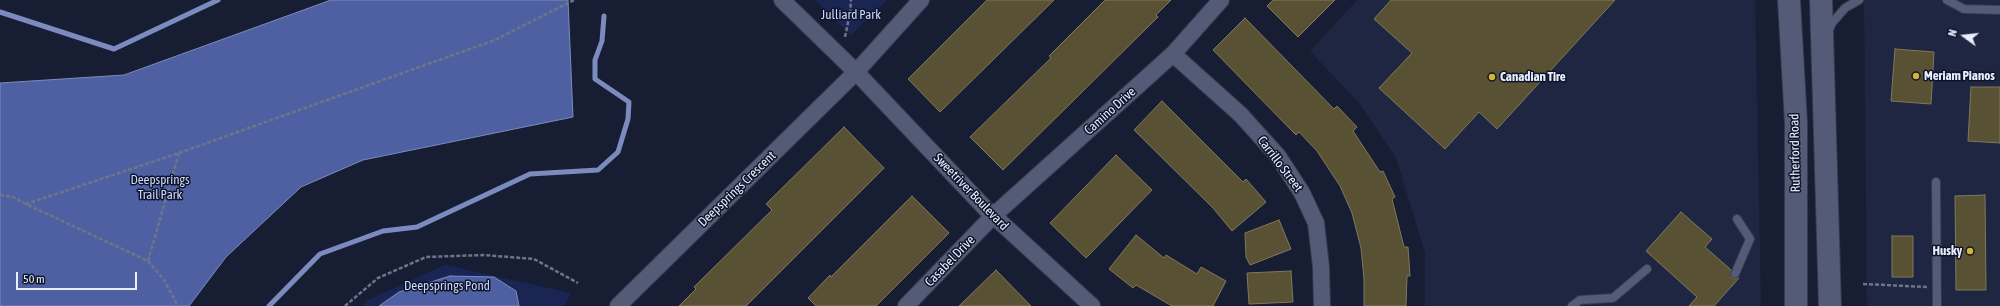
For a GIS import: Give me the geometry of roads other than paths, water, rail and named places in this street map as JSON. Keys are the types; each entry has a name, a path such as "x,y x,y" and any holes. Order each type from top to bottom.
{"main road":[{"name":"Rutherford Road","path":"1789,0 1796,123 1796,306"},
{"path":"1821,0 1824,40 1830,306"}],"street":[{"name":"Sweetriver Boulevard","path":"782,0 856,72 993,216 1092,306"},
{"name":"Deepsprings Crescent","path":"618,306 856,72 921,0"},
{"name":"Camino Drive","path":"993,216 1173,54 1221,0"},
{"name":"Carrillo Street","path":"1173,54 1241,115 1278,156 1302,193 1316,223 1321,267 1322,306"},
{"name":"Casabel Drive","path":"906,306 993,216"}],"lane":[{"path":"1824,40 1832,23 1845,8 1859,0"},
{"path":"1947,0 1964,9 2000,10"},
{"path":"1936,182 1937,306"},
{"path":"1735,274 1750,239 1737,219"},
{"path":"1572,306 1580,300 1613,298 1647,269"}],"waterway":[{"path":"0,12 114,49 218,0"},
{"path":"269,306 320,254 383,231 417,227 530,174 598,170 618,152 628,119 629,102 595,79 595,60 602,41 604,16"}],"place":[{"name":"Meriam Pianos","path":"1916,76"},
{"name":"Canadian Tire","path":"1492,77"},
{"name":"Husky","path":"1970,251"}],"park label":[{"name":"Julliard Park","path":"851,15"},
{"name":"Deepsprings Trail Park","path":"160,188"},
{"name":"Deepsprings Pond","path":"447,286"}]}
